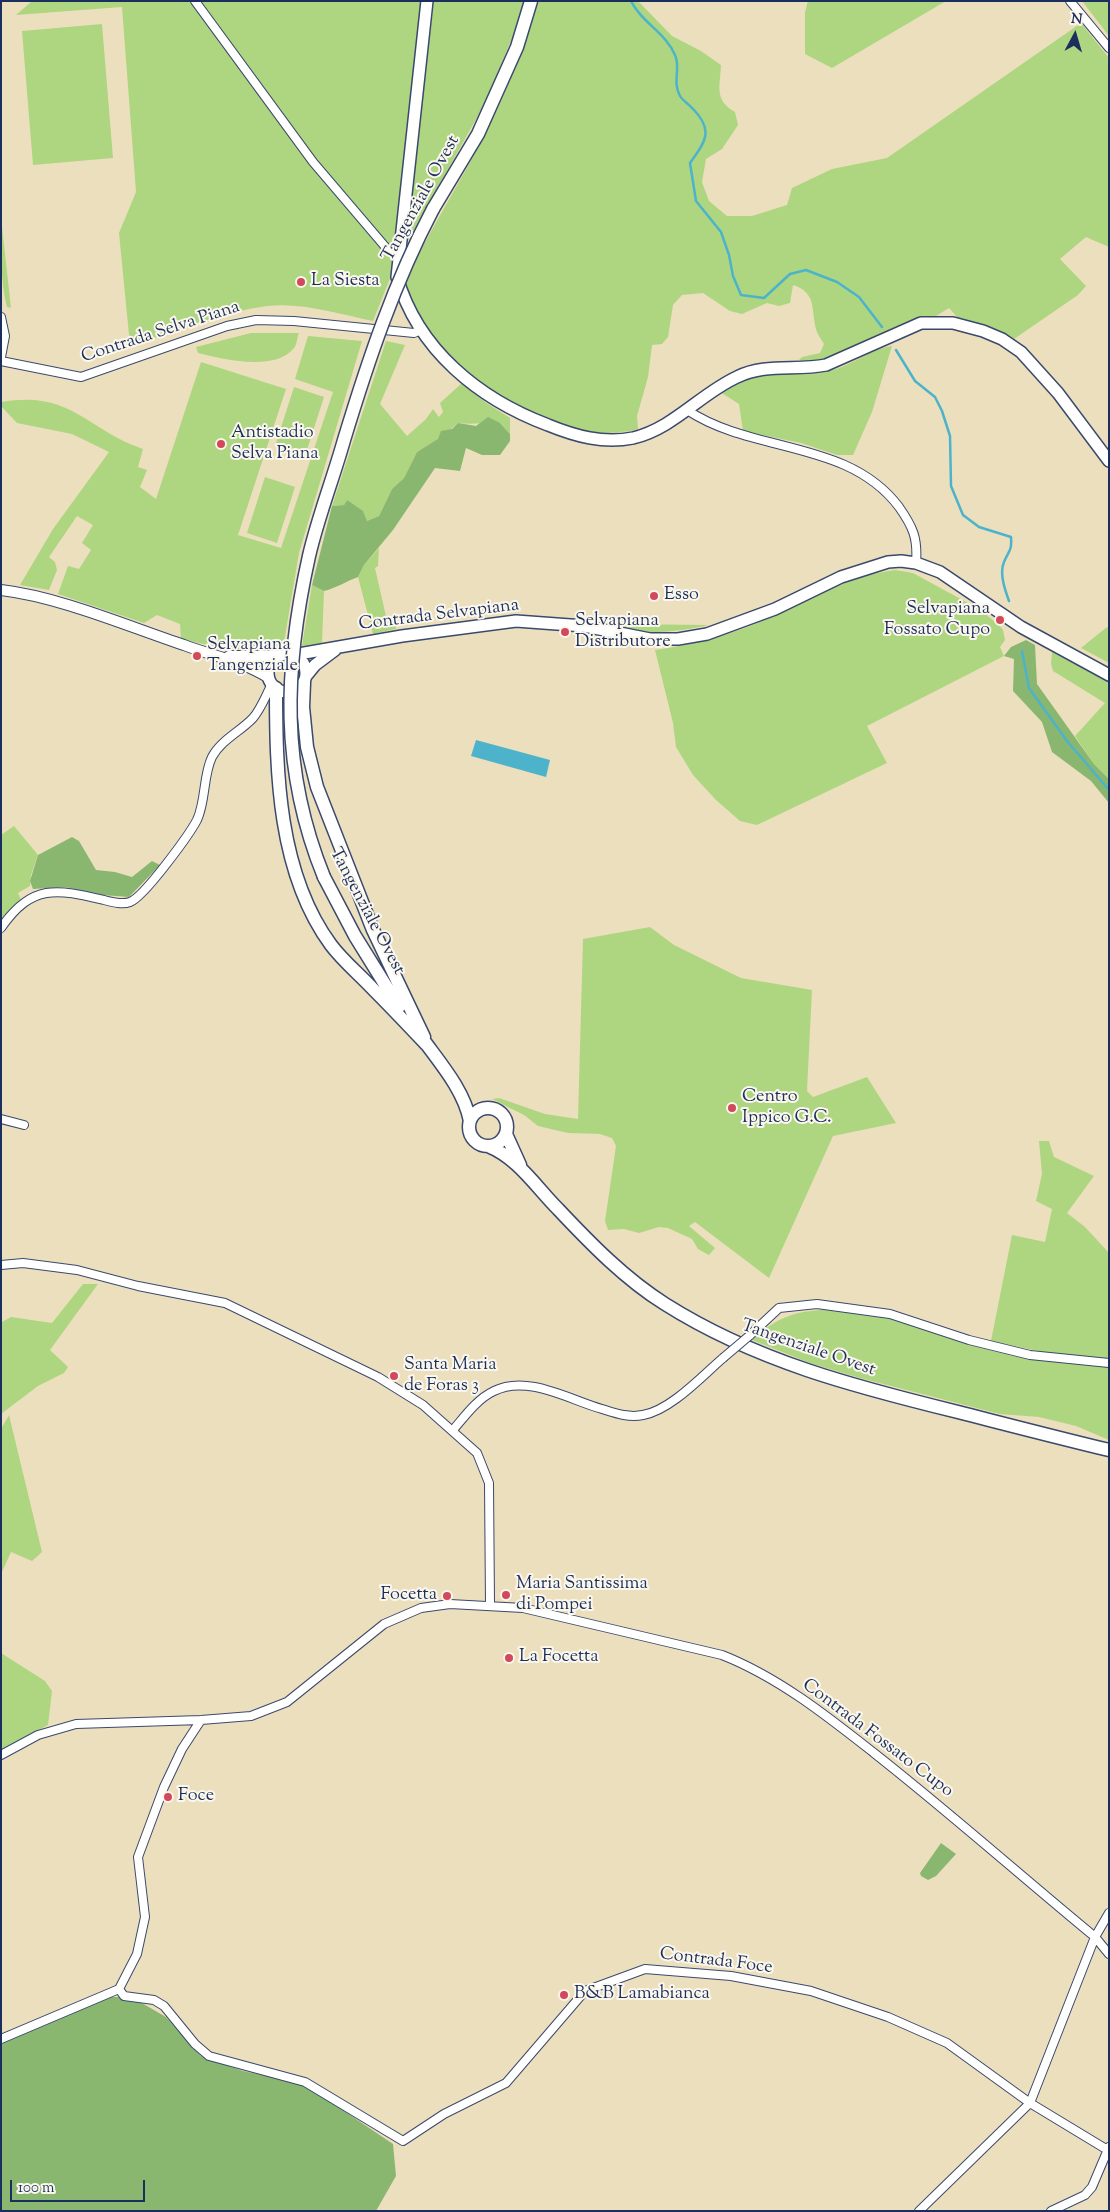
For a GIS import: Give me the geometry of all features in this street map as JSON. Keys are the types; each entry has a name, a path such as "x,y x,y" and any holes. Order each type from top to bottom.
{"main road":[{"path":"427,1 399,252 398,277 402,294 421,330 453,367 490,398 523,415 574,435 610,440 632,438 650,433 688,410 720,386 750,371 809,369 826,366 921,323 948,323 983,331 1002,339 1020,352 1058,393 1109,461"},
{"name":"Tangenziale Ovest","path":"470,1121 468,1110 456,1086 390,994 355,936 324,878 301,808 291,751 290,677 296,626 310,554 382,322 412,248 478,134 518,47 531,1"},
{"name":"Contrada Selvapiana","path":"294,655 341,646 516,621 584,626 650,639 678,639 707,634 775,609 841,577 888,562 916,563 940,572 1021,627 1109,675"},
{"name":"Contrada Selvapiana","path":"305,679 324,656 341,646"},
{"path":"285,654 294,655 304,663 303,707 306,747 317,787 373,930 422,1031 426,1044 331,945 310,908 294,868 286,833 269,666 277,656 285,654"},
{"path":"272,684 291,692 305,679"},
{"name":"Tangenziale Ovest","path":"456,1086 487,1109"},
{"path":"487,1109 497,1111 505,1118 506,1134 499,1143 482,1146 472,1138 469,1127 470,1121 477,1112 487,1109"},
{"name":"Tangenziale Ovest","path":"506,1134 522,1170"},
{"name":"Tangenziale Ovest","path":"488,1146 499,1151 522,1170 604,1256 664,1304 729,1340 799,1368 884,1394 1109,1450"}],"street":[{"path":"196,1 313,162 388,250 399,252"},
{"path":"1070,1 1109,48"},
{"path":"1,317 5,336 1,357"},
{"name":"Contrada Selva Piana","path":"1,361 81,377 227,326 256,320 294,321 414,333 421,330"},
{"path":"688,410 709,423 743,436 794,447 823,456 873,480 888,492 908,521 918,541 916,563"},
{"path":"1,590 21,592 198,650 223,656 277,656"},
{"path":"1,928 29,899 46,892 62,891 117,903 131,902 169,860 197,819 212,757 228,739 254,717 272,684 223,656"},
{"path":"1,1119 24,1125"},
{"path":"1,1265 23,1264 77,1270 138,1286 225,1303 378,1377 423,1405 477,1453 489,1483 490,1604"},
{"path":"453,1430 473,1407 484,1398 495,1390 513,1386 558,1394 630,1417 643,1416 665,1406 724,1358 779,1308 817,1304 890,1314 969,1340 1030,1355 1109,1363"},
{"name":"Contrada Fossato Cupo","path":"1,1754 38,1735 76,1724 200,1720 251,1716 287,1702 384,1624 421,1608 450,1604 490,1604 523,1608 624,1630 722,1655 747,1665 829,1718 949,1812 1094,1937 1109,1954"},
{"path":"1,2039 119,1990 137,1954 145,1917 138,1857 164,1787 182,1749 200,1720"},
{"path":"919,2211 1030,2103 1094,1937 1109,1913"},
{"name":"Contrada Foce","path":"119,1990 124,1996 154,2000 164,2006 195,2044 209,2056 305,2082 403,2141 444,2114 506,2083 585,1991 645,1969 731,1976 767,1982 811,1991 880,2014 947,2043 1030,2103"},
{"path":"1030,2103 1107,2148 1092,2187 1085,2195 1051,2211"}],"green space":[{"path":"32,1 422,1 393,271 373,321 307,307 267,306 234,312 137,344 129,335 119,233 136,192 122,7 16,15"},
{"path":"434,1 524,1 520,19 484,105 406,244"},
{"path":"539,1 638,1 672,36 701,51 721,65 719,86 721,98 735,112 738,125 722,149 706,159 702,182 709,201 727,216 752,216 787,205 792,188 832,169 887,158 1081,23 1109,58 1109,247 1086,237 1060,259 1086,286 1078,295 1014,339 989,327 959,319 949,308 936,316 920,317 859,346 824,359 799,360 802,357 820,353 824,344 817,331 810,297 801,288 793,285 790,303 779,306 767,303 742,314 730,311 703,293 682,295 673,305 668,337 662,344 652,345 648,377 637,416 638,429 604,433 569,428 533,415 498,396 467,372 440,345 418,315 404,285 422,248 491,123 520,54"},
{"path":"808,1 946,1 832,68 805,54 805,12"},
{"path":"1082,1 1109,1 1109,36"},
{"path":"102,24 113,158 33,165 22,31"},
{"path":"1,218 11,308 7,307 3,286"},
{"path":"251,333 299,333 295,347 286,355 275,360 262,362 248,362 198,353 196,347"},
{"path":"308,336 362,341 299,553 283,648 257,650 232,648 181,639 180,624 157,615 144,623 58,594 68,566 79,569 91,550 82,543 93,525 77,516 49,557 55,562 57,570 49,590 20,585 53,529 109,452 72,434 17,423 1,406 1,402 45,401 62,406 77,413 106,432 143,449 138,467 147,470 140,487 156,499 201,362 286,389 238,535 281,548 333,392 295,379"},
{"path":"386,341 405,345 380,404 407,436 426,419 433,409 439,417 443,412 440,403 462,383 485,402 510,418 510,434 500,423 458,423 439,439 417,452 404,478 392,489 379,516 367,521 347,500 344,505 332,506"},
{"path":"892,346 872,412 853,455 837,455 801,443 743,431 739,404 720,392 734,384 761,377 840,368 876,350"},
{"path":"294,387 324,397 306,453 276,443"},
{"path":"488,417 500,423 510,434 510,441 500,455 482,455 466,448 460,471 435,468 393,530 364,565 358,577 324,591 312,585 332,506 344,505 347,500 363,511 367,521 379,516 392,489 404,478 417,452 438,439 441,431 452,429 458,423 476,426"},
{"path":"265,477 295,487 277,543 247,533"},
{"path":"379,548 378,566 375,568 388,625 396,625 396,629 373,634 358,577 364,565"},
{"path":"895,570 913,573 979,609 1003,630 1005,640 1000,647 1004,656 867,726 887,763 757,825 740,821 716,800 693,775 676,747 673,723 655,650 694,643 731,633 858,578"},
{"path":"312,585 324,591 322,643 302,646"},
{"path":"609,624 709,625 684,630 646,632 633,631"},
{"path":"1107,627 1109,628 1109,663 1081,648"},
{"path":"1026,640 1035,645 1037,684 1094,764 1109,779 1109,803 1091,781 1052,752 1042,722 1013,691 1014,659 1004,656 1011,647"},
{"path":"1052,652 1109,682 1109,779 1094,764 1075,736 1105,703 1053,671 1051,664"},
{"path":"14,826 38,855 31,875 30,886 18,893 21,900 1,921 1,835"},
{"path":"72,837 79,841 96,870 115,872 132,877 152,861 160,865 129,897 102,895 65,887 33,889 30,881 38,855"},
{"name":"Centro Ippico G.C.","path":"650,927 674,945 741,978 812,990 807,1091 813,1097 867,1077 896,1123 833,1136 769,1278 695,1222 689,1226 715,1248 709,1255 698,1249 692,1239 668,1228 659,1227 639,1233 624,1229 608,1230 605,1221 616,1146 612,1138 600,1134 568,1133 538,1126 524,1115 492,1099 499,1098 545,1114 578,1119 583,939"},
{"path":"1039,1141 1049,1141 1054,1157 1094,1176 1067,1213 1085,1227 1109,1253 1109,1360 1043,1352 991,1341 1012,1235 1045,1242 1052,1209 1036,1201 1042,1174"},
{"path":"83,1284 98,1284 50,1350 68,1367 64,1373 38,1386 1,1414 2,1322 11,1317 52,1323"},
{"path":"833,1309 888,1318 990,1350 1025,1358 1109,1367 1109,1440 1076,1426 1039,1417 1000,1414 860,1378 810,1363 752,1340 771,1325 789,1316 809,1311"},
{"path":"9,1415 42,1552 32,1561 11,1552 1,1574 1,1429"},
{"path":"1,1653 45,1681 52,1691 48,1725 1,1750"},
{"path":"941,1843 956,1854 936,1876 928,1880 921,1876 920,1873"},
{"path":"109,1997 124,1997 140,2002 166,2017 201,2056 243,2071 304,2084 393,2144 396,2176 376,2211 1,2211 1,2043"}],"water":[{"path":"476,740 550,760 546,777 471,756"}],"waterway":[{"path":"631,1 641,15 671,47 677,60 676,80 678,91 681,98 694,110 704,124 705,136 703,143 690,163 696,201 721,232 729,255 733,276 741,295 764,298 790,274 806,270 837,282 859,297 882,327"},
{"path":"896,350 915,381 935,397 942,411 950,436 951,486 963,515 979,527 1011,537 1011,548 1002,571 1003,582 1009,601"},
{"path":"1022,651 1029,688 1067,741 1109,790"}],"place":[{"name":"La Siesta","path":"301,282"},
{"name":"Antistadio Selva Piana","path":"221,444"},
{"name":"Esso","path":"654,596"},
{"name":"Selvapiana Fossato Cupo","path":"1000,620"},
{"name":"Selvapiana Distributore","path":"565,632"},
{"name":"Selvapiana Tangenziale","path":"197,656"},
{"name":"Centro Ippico G.C.","path":"732,1108"},
{"name":"Santa Maria de Foras 3","path":"394,1376"},
{"name":"Maria Santissima di Pompei","path":"506,1595"},
{"name":"Focetta","path":"447,1596"},
{"name":"La Focetta","path":"509,1658"},
{"name":"Foce","path":"168,1797"},
{"name":"B&B Lamabianca","path":"564,1995"}]}
